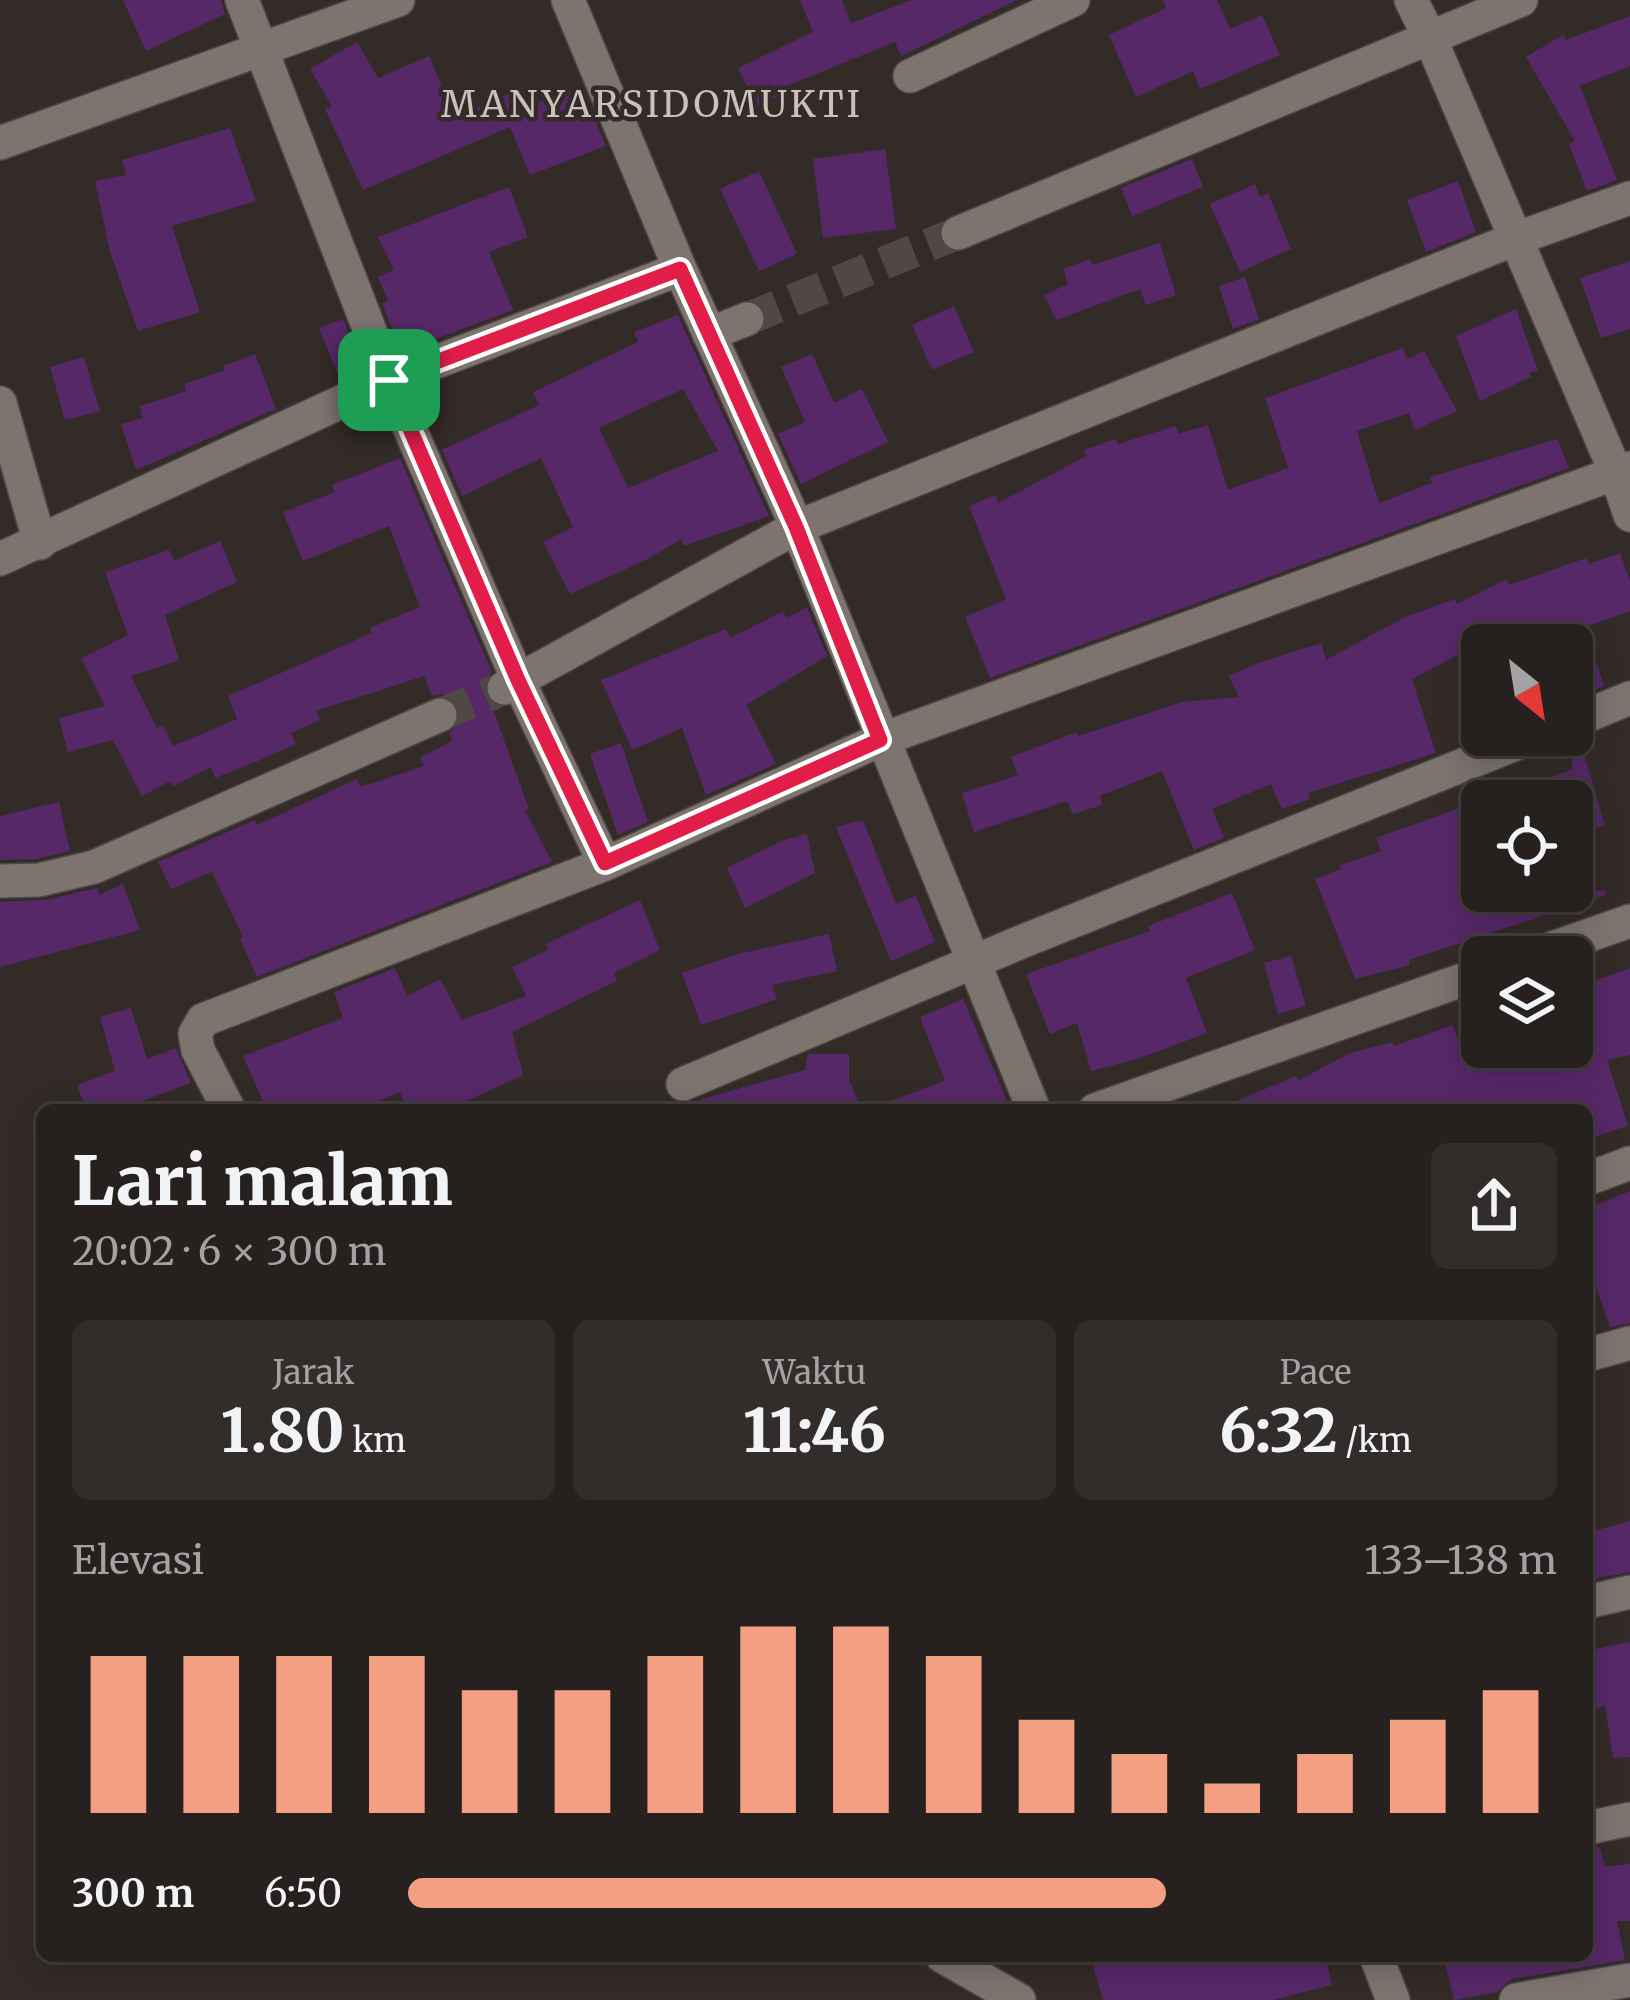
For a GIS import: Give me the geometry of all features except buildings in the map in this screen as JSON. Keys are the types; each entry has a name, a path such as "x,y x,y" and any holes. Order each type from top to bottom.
{"street":[{"path":"242,0 511,684 605,863"},
{"path":"0,143 398,0"},
{"path":"568,0 680,269 796,527 1032,1104"},
{"path":"910,76 1073,0"},
{"path":"1411,0 1623,470 1630,515"},
{"path":"958,233 1521,0"},
{"path":"511,684 796,527 1515,239 1630,198"},
{"path":"0,559 389,380 680,269"},
{"path":"709,334 747,319"},
{"path":"0,403 40,543"},
{"path":"224,1104 198,1050 194,1034 202,1020 605,863 880,740 1623,470"},
{"path":"1593,713 1630,698"},
{"path":"0,880 39,880 94,867 440,715"},
{"path":"683,1084 1486,756"},
{"path":"1587,936 1630,921"},
{"path":"1112,1104 1461,980"},
{"path":"1593,1177 1630,1163"},
{"path":"1593,1353 1630,1343"},
{"path":"1593,1601 1630,1592"},
{"path":"1593,1827 1630,1819"},
{"path":"1378,1962 1393,2000"},
{"path":"996,1968 1019,2000"},
{"path":"1516,2000 1630,1980"}],"tunnel":[{"path":"747,319 958,233"},
{"path":"440,715 504,688"}],"district":[{"name":"MANYARSIDOMUKTI","path":"652,104"}],"route":[{"path":"680,269 796,527 880,740 605,863 518,680 389,380 680,269"}]}
